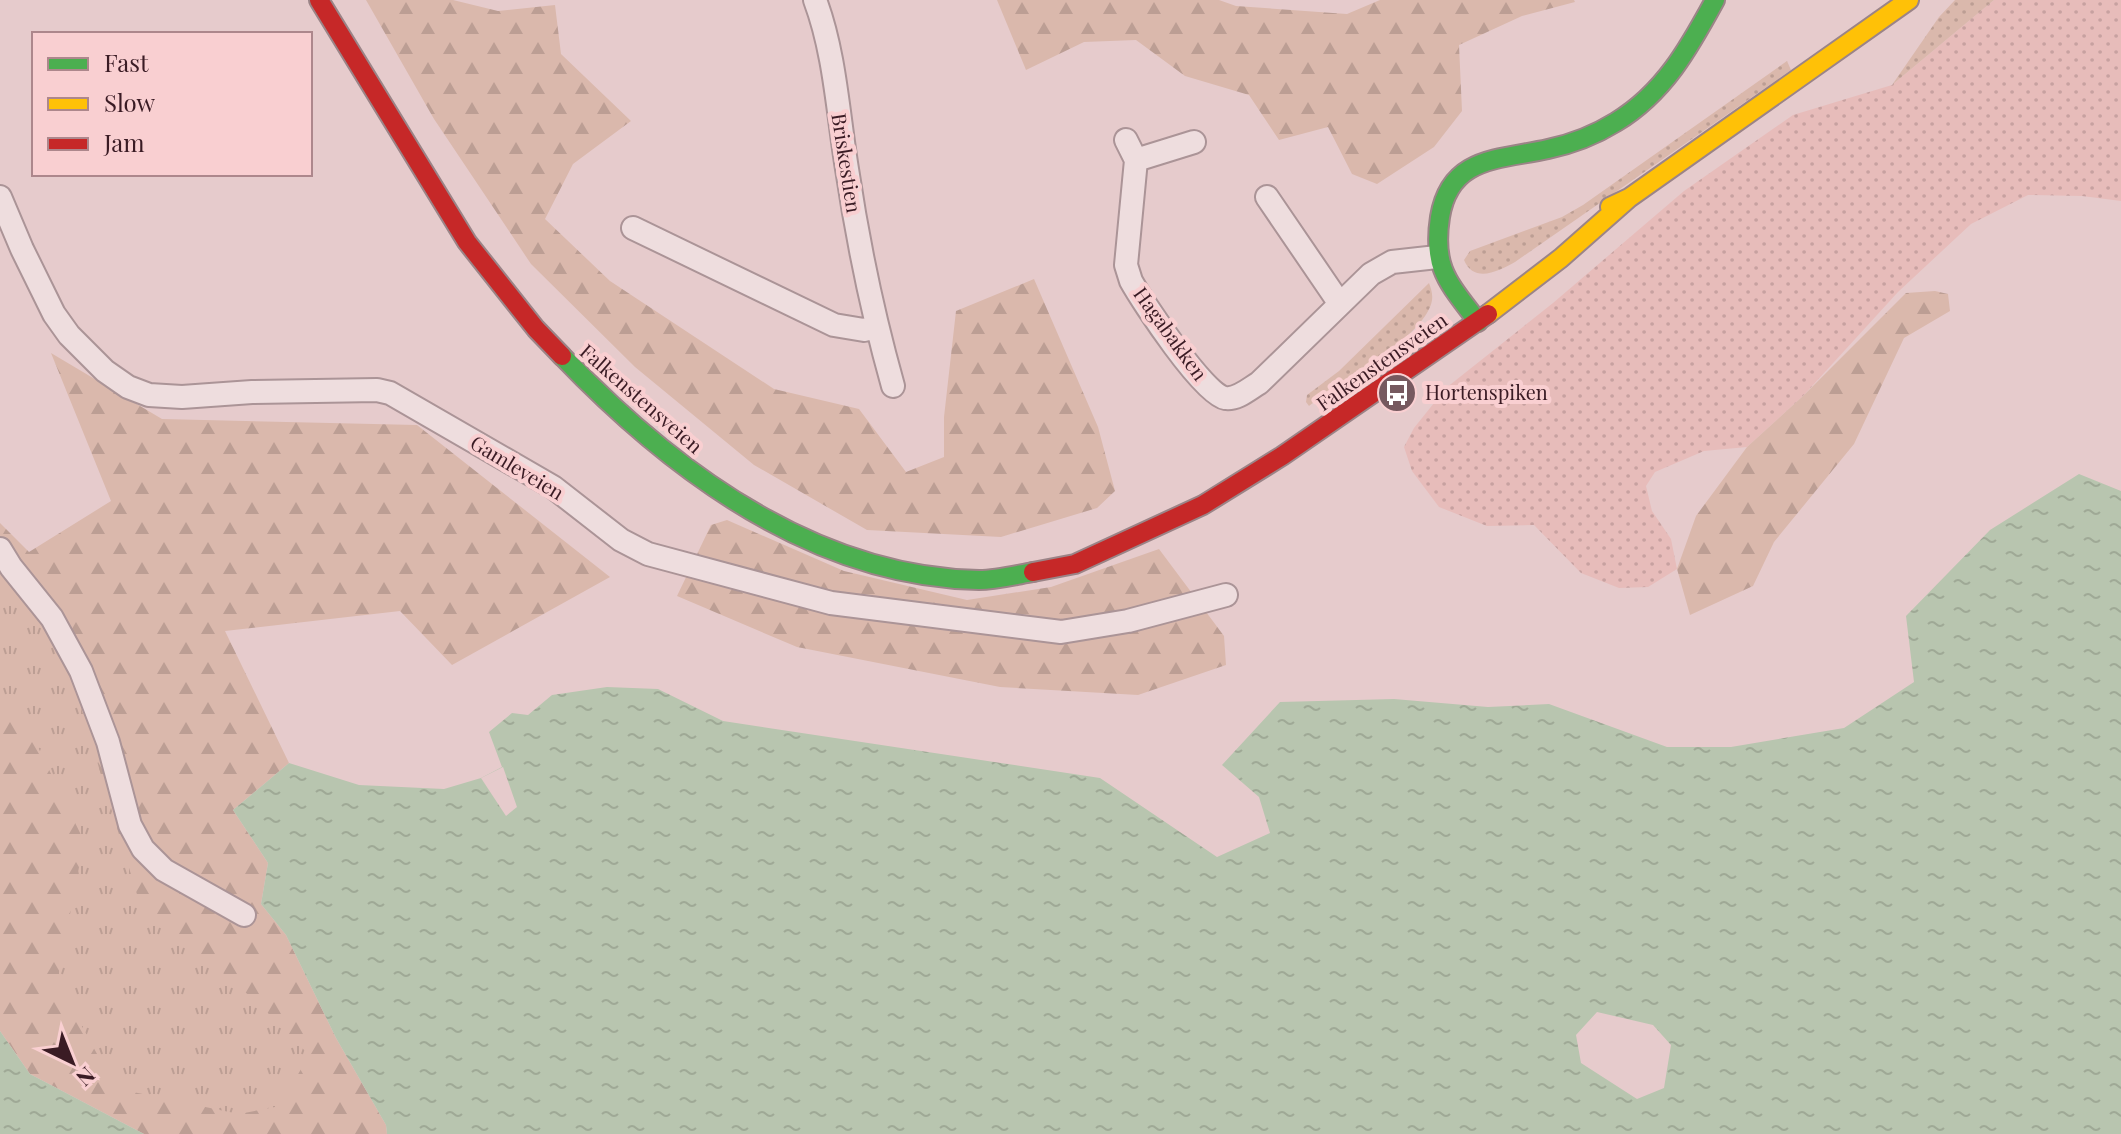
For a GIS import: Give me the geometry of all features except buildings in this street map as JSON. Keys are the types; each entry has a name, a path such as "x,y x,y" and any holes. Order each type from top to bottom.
{"main road":[{"name":"Falkenstensveien","path":"319,0 481,264 563,360 612,409 661,451 720,494 769,522 829,550 889,569 973,580 1019,577 1068,566 1182,517 1265,468 1478,322 1570,253 1629,198 1909,0"},
{"path":"1478,322 1444,274 1437,257 1440,210 1445,190 1456,177 1488,161 1582,140 1630,114 1670,76 1686,54 1715,0"},
{"name":"Falkenstensveien","path":"1540,251 1589,218 1629,198"},
{"name":"Falkenstensveien","path":"1140,534 1155,517 1245,457"}],"street":[{"name":"Briskestien","path":"815,0 827,43 853,209 876,327 893,386"},
{"name":"Hagabakken","path":"1194,142 1131,150 1126,265 1131,281 1187,363 1214,393 1225,398 1239,396 1259,383 1371,274 1392,262 1437,257"},
{"name":"Gamleveien","path":"0,197 33,275 69,335 105,371 128,387 149,395 182,397 252,392 377,390 390,393 553,487 621,540 648,554 831,603 1061,632 1128,621 1226,595"},
{"path":"1267,197 1340,304"},
{"path":"633,228 834,325 864,330 876,327"},
{"path":"0,549 52,618 81,671 108,742 130,825 143,849 164,870 244,915"}],"shaded area":[{"path":"1994,0 2121,0 2121,201 2082,196 2028,195 1971,224 1898,292 1803,396 1747,447 1704,451 1655,472 1646,486 1652,511 1671,539 1677,569 1648,587 1619,588 1581,573 1534,525 1487,526 1439,507 1412,471 1404,447 1414,428 1446,388 1553,303 1684,191 1793,115 1892,85"}],"green space":[{"path":"366,0 453,0 498,11 555,5 561,54 631,121 573,164 545,219 610,281 774,389 859,409 906,472 944,457 944,417 956,311 1034,279 1098,427 1115,491 1097,508 1001,537 867,530 754,465 635,367 531,264 434,119"},
{"path":"997,0 1219,0 1236,6 1347,14 1380,0 1575,2 1522,16 1459,45 1462,111 1434,147 1377,184 1352,174 1328,127 1279,140 1249,95 1185,76 1136,40 1084,42 1026,70"},
{"path":"1955,0 1994,0 1892,85 1939,17"},
{"path":"1787,61 1791,70 1515,262 1502,269 1480,274 1468,267 1464,260 1470,251 1562,217 1583,205"},
{"path":"1429,283 1432,295 1430,307 1410,333 1376,361 1309,406 1307,395 1339,371"},
{"path":"1935,291 1948,294 1950,311 1904,338 1854,444 1774,542 1753,586 1690,615 1677,569 1696,516 1747,447 1906,293"},
{"path":"51,353 162,419 417,425 610,577 452,665 400,611 225,631 289,763 233,810 268,863 261,904 286,935 336,1038 386,1125 387,1134 144,1134 30,1074 0,1031 0,523 29,552 111,501"},
{"path":"727,520 844,571 967,600 1051,587 1159,549 1224,636 1226,665 1138,695 1000,687 797,647 677,596 711,525"},
{"path":"0,568 69,668 139,901 260,1005 309,1055 280,1106 239,1114 133,1092 103,1065 78,1019 58,977 84,841 32,735 0,692"}],"water":[{"path":"2079,474 2121,491 2121,1134 387,1134 386,1125 336,1038 286,935 261,904 268,863 233,810 289,763 359,785 444,789 481,778 502,767 489,732 512,713 528,715 552,695 607,687 658,689 723,721 1100,778 1217,857 1270,833 1259,797 1222,765 1280,702 1394,699 1488,707 1549,704 1667,747 1731,747 1844,728 1914,682 1906,616 1990,530","holes":["1597,1012 1653,1025 1671,1045 1664,1088 1637,1099 1581,1063 1576,1035"]},
{"path":"0,1031 30,1074 144,1134 0,1134"}],"pier":[{"path":"503,767 517,807 506,816 481,778"}],"traffic: fast":[{"path":"1478,322 1451,285 1438,250 1440,217 1454,182 1479,164 1557,147 1583,138 1608,127 1633,110 1674,68 1715,0"},
{"path":"562,356 650,439 699,477 750,510 804,538 860,560 918,574 979,580 1033,572"}],"traffic: slow":[{"path":"1610,207 1629,198 1909,0"},
{"path":"1488,314 1561,258 1629,198"}],"traffic: jam":[{"path":"319,0 467,242 536,329 562,356"},
{"path":"1033,572 1075,564 1203,505 1282,456 1488,314"}],"place":[{"name":"Hortenspiken","path":"1397,393"}]}
